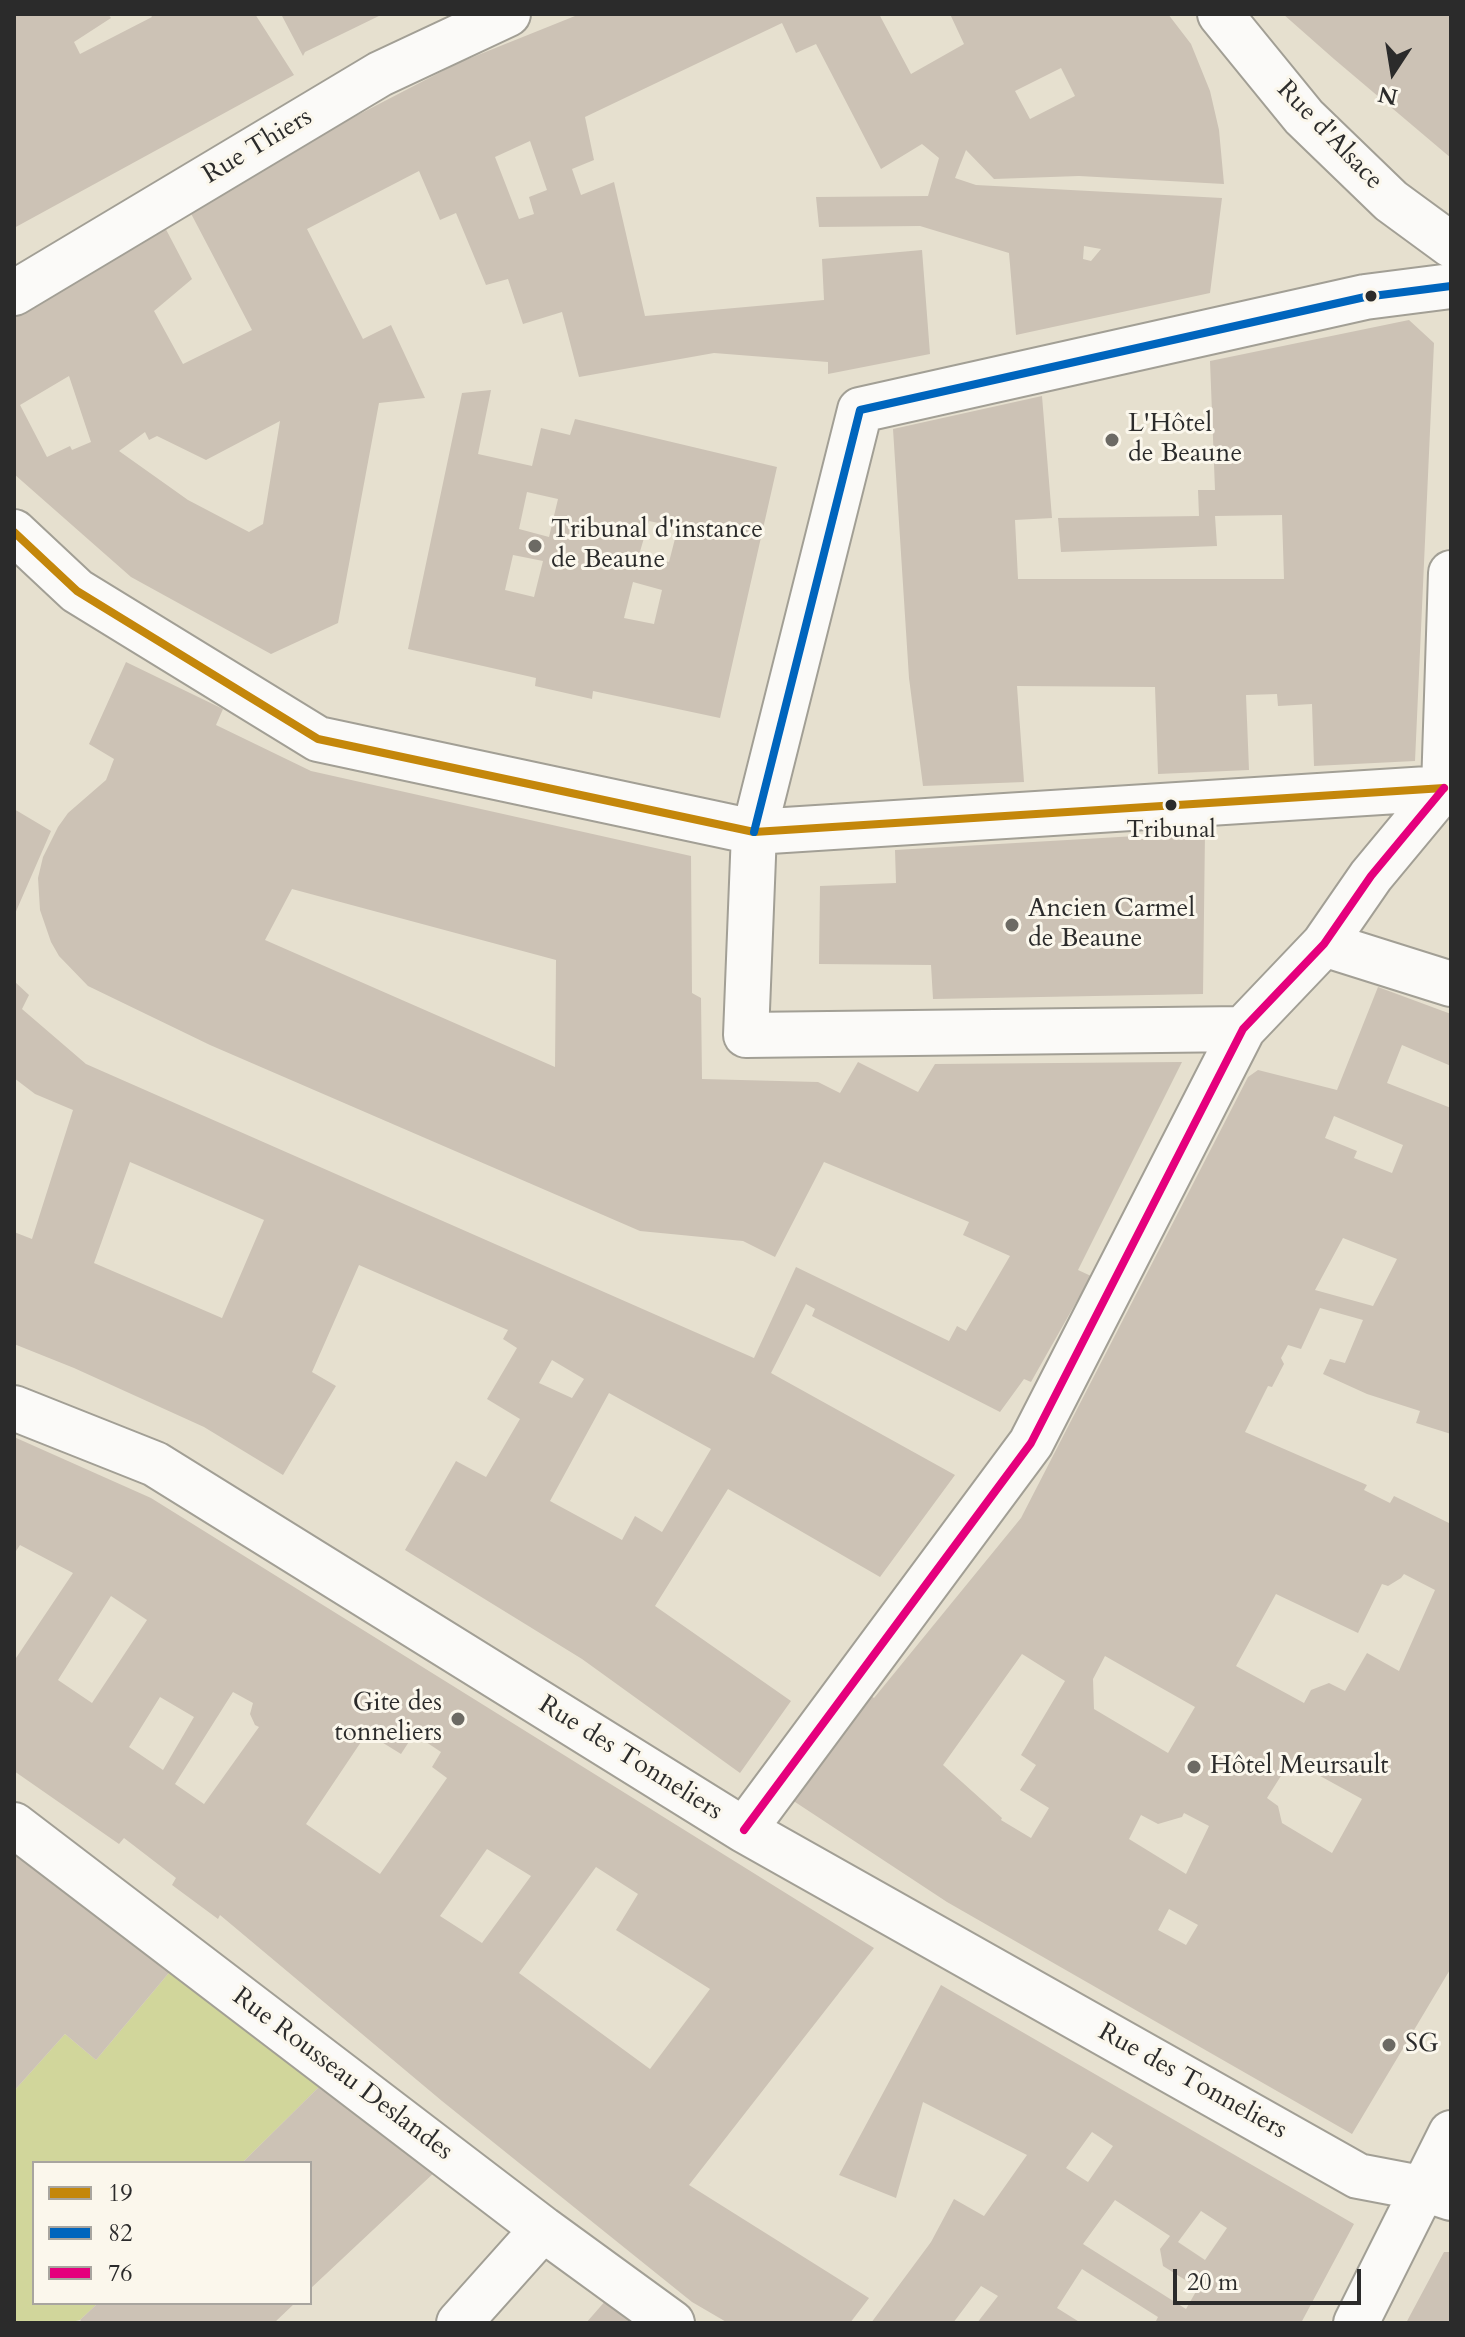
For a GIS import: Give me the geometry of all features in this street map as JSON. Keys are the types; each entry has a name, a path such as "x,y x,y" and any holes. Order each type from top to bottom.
{"street":[{"name":"Rue Thiers","path":"14,293 380,74 508,14"},
{"name":"Rue d'Alsace","path":"1220,14 1304,117 1391,201 1451,245"},
{"path":"1243,1029 746,1035 754,832 860,410 1365,297 1451,286"},
{"path":"14,532 77,591 318,739 754,832 1444,788"},
{"path":"744,1830 1031,1443 1243,1029 1324,944 1371,876 1444,788 1451,573"},
{"path":"1324,944 1451,984"},
{"name":"Rue des Tonneliers","path":"14,1408 155,1464 744,1830 1358,2176 1436,2193"},
{"name":"Rue Rousseau Deslandes","path":"14,1825 543,2229 672,2323"},
{"path":"1356,2323 1436,2193 1451,2133"},
{"path":"459,2323 543,2229"}],"green space":[{"path":"178,1962 326,2080 244,2161 32,2161 32,2305 96,2305 80,2320 67,2323 14,2323 14,2091 65,2034 96,2060"}],"building":[{"path":"14,14 108,14 111,18 74,42 80,54 152,17 150,14 255,14 294,75 14,228"},
{"path":"281,14 383,14 305,52 303,56"},
{"path":"580,14 879,14 911,74 964,44 950,14 1168,14 1191,44 1210,91 1219,130 1224,184 1079,176 994,179 966,150 955,178 976,185 1222,198 1210,293 1016,335 1009,253 920,226 819,227 816,197 928,196 939,158 922,144 881,169 816,44 796,53 782,23 585,117 594,160 572,169 581,195 614,182 645,316 824,300 822,259 922,250 930,354 828,374 828,362 714,353 579,377 562,312 523,324 508,279 486,285 456,213 440,220 419,171 307,229 363,339 391,325 425,398 379,403 338,623 271,654 131,577 14,474 14,305 160,218 192,279 154,311 183,364 252,330 186,204 458,63","holes":["1061,68 1075,96 1030,119 1015,91","530,141 547,190 529,197 534,214 519,219 495,157","1084,246 1101,249 1091,261 1083,259","69,376 91,442 72,450 70,446 47,457 20,405","280,421 263,524 249,532 188,500 119,451 145,432 149,440 157,436 206,460"]},
{"path":"1283,14 1451,14 1451,158 1334,59"},
{"path":"1409,320 1434,343 1415,761 1314,766 1312,704 1278,706 1277,694 1246,695 1249,770 1158,774 1155,687 1017,686 1024,782 923,786 909,678 893,429 1042,396 1052,518 1015,520 1018,579 1284,579 1282,515 1215,516 1217,546 1061,552 1058,518 1199,516 1198,490 1215,490 1210,361"},
{"name":"Tribunal d'instance de Beaune","path":"491,390 478,454 532,466 541,428 570,435 575,419 777,467 720,718 593,691 592,699 535,686 536,678 408,649 462,393","holes":["527,492 558,499 549,537 519,529","649,521 678,527 669,562 639,555","513,555 543,561 534,597 505,590","633,582 662,590 654,624 624,618"]},
{"path":"126,662 223,709 216,725 311,771 691,856 692,993 701,998 702,1079 818,1082 840,1093 858,1062 918,1092 935,1064 1182,1062 1078,1270 1091,1276 1031,1382 1024,1379 1000,1412 812,1316 815,1309 806,1304 771,1373 955,1475 880,1577 728,1489 655,1606 791,1701 740,1773 582,1659 405,1550 456,1461 486,1477 520,1419 487,1399 517,1348 503,1339 508,1330 359,1265 312,1372 336,1386 283,1475 204,1427 14,1344 14,1232 32,1239 73,1110 35,1094 14,1078 14,981 29,995 22,1009 86,1064 754,1358 796,1267 949,1341 957,1326 966,1331 1010,1256 963,1235 969,1222 824,1162 775,1257 743,1241 640,1231 210,1045 88,986 59,956 51,942 40,910 38,878 43,857 58,827 68,813 106,780 114,759 89,744","holes":["292,889 556,960 555,1067 265,940","130,1162 264,1220 222,1318 94,1263","552,1360 584,1379 572,1398 539,1383","609,1393 711,1449 662,1532 635,1516 622,1540 550,1501"]},
{"path":"14,809 51,831 14,916"},
{"name":"Ancien Carmel de Beaune","path":"1205,832 1203,994 933,999 931,965 819,964 820,886 896,883 895,850"},
{"path":"1378,987 1451,1014 1451,1066 1402,1045 1387,1083 1451,1108 1451,1434 1416,1423 1420,1411 1367,1394 1323,1374 1330,1359 1345,1363 1363,1320 1320,1308 1301,1349 1288,1345 1281,1358 1284,1364 1272,1387 1268,1386 1245,1432 1367,1485 1364,1490 1390,1503 1394,1496 1451,1524 1451,1968 1352,2134 947,1902 792,1800 867,1693 874,1698 1021,1518 1248,1077 1258,1070 1337,1090","holes":["1334,1116 1403,1145 1392,1173 1354,1158 1357,1151 1325,1138","1343,1238 1397,1259 1373,1306 1315,1290","1404,1574 1435,1590 1399,1671 1367,1653 1345,1691 1329,1683 1311,1690 1304,1703 1236,1666 1276,1594 1358,1633 1382,1584 1388,1586","1022,1654 1065,1681 1021,1755 1036,1765 1020,1790 1049,1808 1031,1838 1002,1818 943,1765","1105,1656 1195,1707 1168,1753 1094,1709 1093,1679","1291,1760 1362,1799 1332,1853 1282,1823 1278,1806 1267,1798","1184,1813 1209,1826 1186,1874 1129,1839 1141,1815 1158,1824 1182,1817","1169,1909 1198,1925 1186,1945 1158,1930"]},
{"path":"14,1437 151,1498 874,1948 689,2185 869,2298 850,2323 728,2323 692,2302 442,2101 220,1915 218,1919 172,1885 176,1878 124,1838 119,1844 14,1771 14,1657 73,1573 20,1545 14,1554","holes":["111,1596 147,1620 92,1703 58,1680","233,1692 253,1703 250,1714 259,1727 204,1804 175,1784","160,1697 194,1717 163,1770 129,1747","367,1733 401,1754 414,1734 441,1752 432,1767 447,1778 380,1874 306,1824","487,1849 531,1876 482,1943 440,1916","596,1867 638,1894 616,1930 710,1989 650,2069 519,1973"]},
{"path":"14,1843 178,1962 96,2060 65,2034 14,2091"},
{"path":"941,1985 1354,2224 1301,2323 1155,2323 1158,2317 1082,2269 1057,2308 1081,2323 977,2323 998,2296 981,2286 953,2323 871,2323 931,2242 954,2199 984,2216 1027,2155 923,2102 896,2198 839,2175","holes":["1092,2132 1113,2146 1088,2182 1066,2168","1115,2200 1170,2236 1160,2249 1163,2266 1198,2288 1186,2309 1083,2244","1201,2211 1227,2228 1205,2260 1178,2242"]},
{"path":"326,2080 437,2170 312,2287 312,2161 244,2161"},
{"path":"1444,2252 1451,2252 1451,2323 1406,2323"},
{"path":"607,2299 640,2323 586,2323"},
{"path":"96,2305 293,2305 274,2323 83,2323 80,2320"}],"transit line":[{"name":"82","path":"754,832 860,410 1365,297 1451,286"},
{"name":"19","path":"14,532 77,591 318,739 754,832 1444,788"},
{"name":"76","path":"744,1830 1031,1443 1243,1029 1324,944 1371,876 1444,788"}],"place":[{"name":"L'Hôtel de Beaune","path":"1112,440"},
{"name":"Tribunal d'instance de Beaune","path":"535,546"},
{"name":"Tribunal","path":"1171,805"},
{"name":"Ancien Carmel de Beaune","path":"1012,925"},
{"name":"Gite des tonneliers","path":"458,1719"},
{"name":"Hôtel Meursault","path":"1194,1767"},
{"name":"SG","path":"1389,2045"}]}
